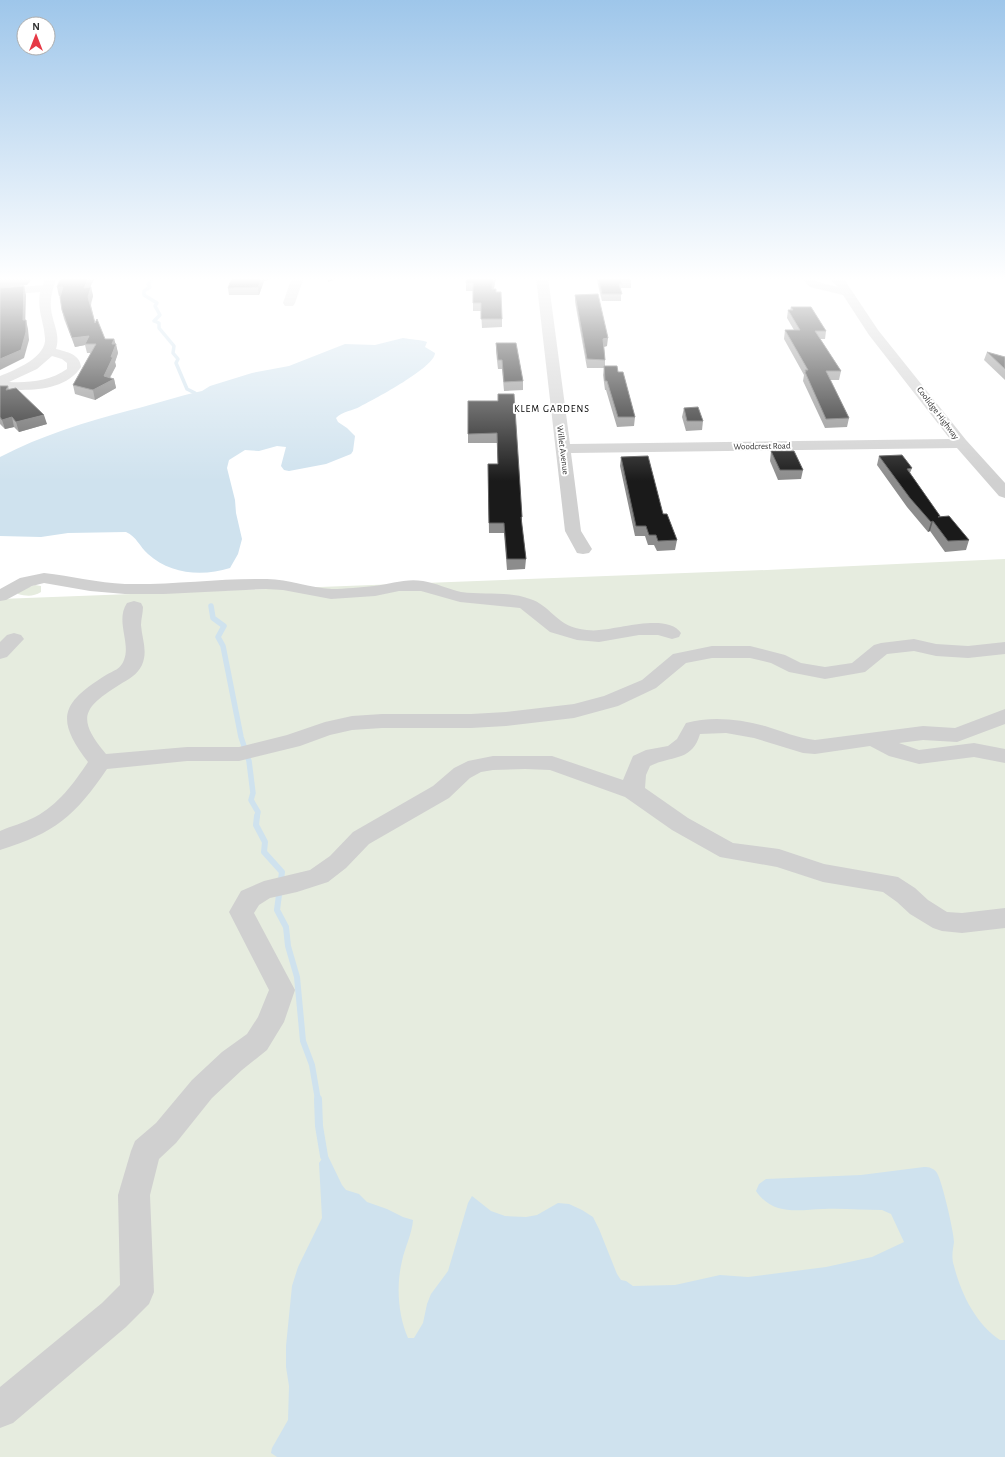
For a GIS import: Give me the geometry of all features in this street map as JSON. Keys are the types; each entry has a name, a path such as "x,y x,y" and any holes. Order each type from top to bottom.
{"street":[{"path":"0,380 28,368 43,358 49,351 51,345"},
{"name":"Willet Avenue","path":"551,345 573,531 583,549"},
{"name":"Coolidge Highway","path":"883,345 961,443 1005,493"},
{"path":"0,385 39,385 58,380 72,370 74,363 71,359 49,351"},
{"name":"Woodcrest Road","path":"564,449 961,443"},
{"path":"0,596 26,582 44,578 90,586 125,589 164,589 266,584 283,585 331,594 375,591 399,586 422,586 460,597 525,603 536,610 557,628 577,634 599,636 640,629 660,629 672,633"},
{"path":"100,762 90,750 81,734 77,724 76,715 80,707 89,696 132,666 136,649 132,620 134,607"},
{"path":"0,653 14,639"},
{"path":"0,841 43,823 58,813 86,782 100,762 181,754 239,754 292,741 325,729 352,724 382,721 471,721 506,719 574,711 611,701 649,684 680,658 712,652 750,652 778,659 796,668 825,673 858,668 881,649 914,645 936,650 968,652 1005,648"},
{"path":"634,791 636,775 641,761 654,755 674,752 687,743 693,728 706,726 726,726 757,731 803,746 816,747 923,733 957,735 1005,716"},
{"path":"873,739 897,751 919,757 974,750 1005,756"},
{"path":"0,1410 114,1315 137,1292 134,1195 146,1152 166,1133 202,1089 232,1060 257,1042 270,1022 282,990 241,912 250,898 264,890 285,886 319,876 338,862 361,838 441,792 462,773 476,766 506,762 552,763 634,791 680,824 728,851 779,858 823,873 889,884 906,895 919,908 942,921 962,923 1005,918"}],"shaded area":[{"path":"1005,559 1005,1457 0,1457 0,599 767,570"},
{"path":"35,585 41,586 41,592 30,596 18,594 18,591"}],"water":[{"path":"342,345 426,345 425,347 435,353 432,359 425,366 391,390 358,408 341,414 336,418 338,422 355,436 353,451 351,454 326,464 289,471 284,470 281,466 286,447 277,446 259,451 245,450 229,460 227,468 235,500 236,513 242,539 238,554 230,568 219,571 198,573 176,570 157,561 145,551 133,536 126,532 68,533 41,537 0,536 0,457 32,442 81,424 202,391 210,386 252,373 289,366"},
{"path":"324,1156 328,1156 346,1190 359,1194 367,1202 413,1220 402,1261 399,1280 400,1310 408,1338 414,1338 423,1323 431,1294 448,1271 468,1203 472,1196 491,1211 505,1216 526,1217 537,1215 558,1203 569,1204 593,1217 617,1274 621,1280 626,1281 633,1286 675,1285 720,1275 748,1277 826,1267 872,1257 904,1242 891,1214 882,1210 786,1210 778,1208 763,1199 756,1191 759,1184 766,1179 861,1175 924,1167 931,1168 936,1171 942,1186 954,1242 952,1257 953,1263 965,1298 984,1326 1000,1340 1005,1340 1005,1457 277,1457 271,1453 272,1448 288,1420 289,1386 286,1367 286,1346 292,1286 298,1267 322,1218 319,1163"}],"building":[{"path":"0,345 22,345 21,350 0,359"},
{"path":"95,345 116,345 111,357 113,357 104,376 114,379 93,390 73,385"},
{"path":"496,345 516,345 523,381 504,382 502,360 498,360"},
{"path":"584,345 604,345 605,360 587,359"},
{"path":"794,345 824,345 841,371 826,371 849,418 826,419 805,372 805,370 808,370"},
{"path":"987,352 1005,357 1005,369"},
{"path":"604,366 617,366 618,372 623,372 635,417 618,417 607,381 605,381"},
{"path":"0,386 8,386 6,390 16,388 44,415 16,422 12,417 2,420 0,417"},
{"path":"498,394 514,394 521,517 526,559 507,559 504,523 489,523 488,464 498,464 497,433 468,434 468,401 498,401"},
{"path":"698,407 703,421 687,421 684,408"},
{"path":"771,451 794,451 803,470 780,470"},
{"path":"902,455 912,468 907,469 940,516 938,517 949,516 969,540 948,541 933,521 931,522 910,498 879,456"},
{"path":"648,456 663,514 667,514 677,540 658,541 656,535 649,535 646,526 636,526 621,457"}],"waterway":[{"path":"173,345 173,353 178,359 176,363 187,389 195,393"},
{"path":"211,606 213,618 224,626 218,637 223,646 241,737 249,761 253,793 251,800 258,812 257,817"},
{"path":"257,816 256,825 265,842 264,852 282,872 277,910 286,927 288,946 297,977 303,1041 312,1065 318,1100"},
{"path":"318,1099 319,1126 324,1156"}],"district":[{"name":"KLEM GARDENS","path":"552,408"}]}
